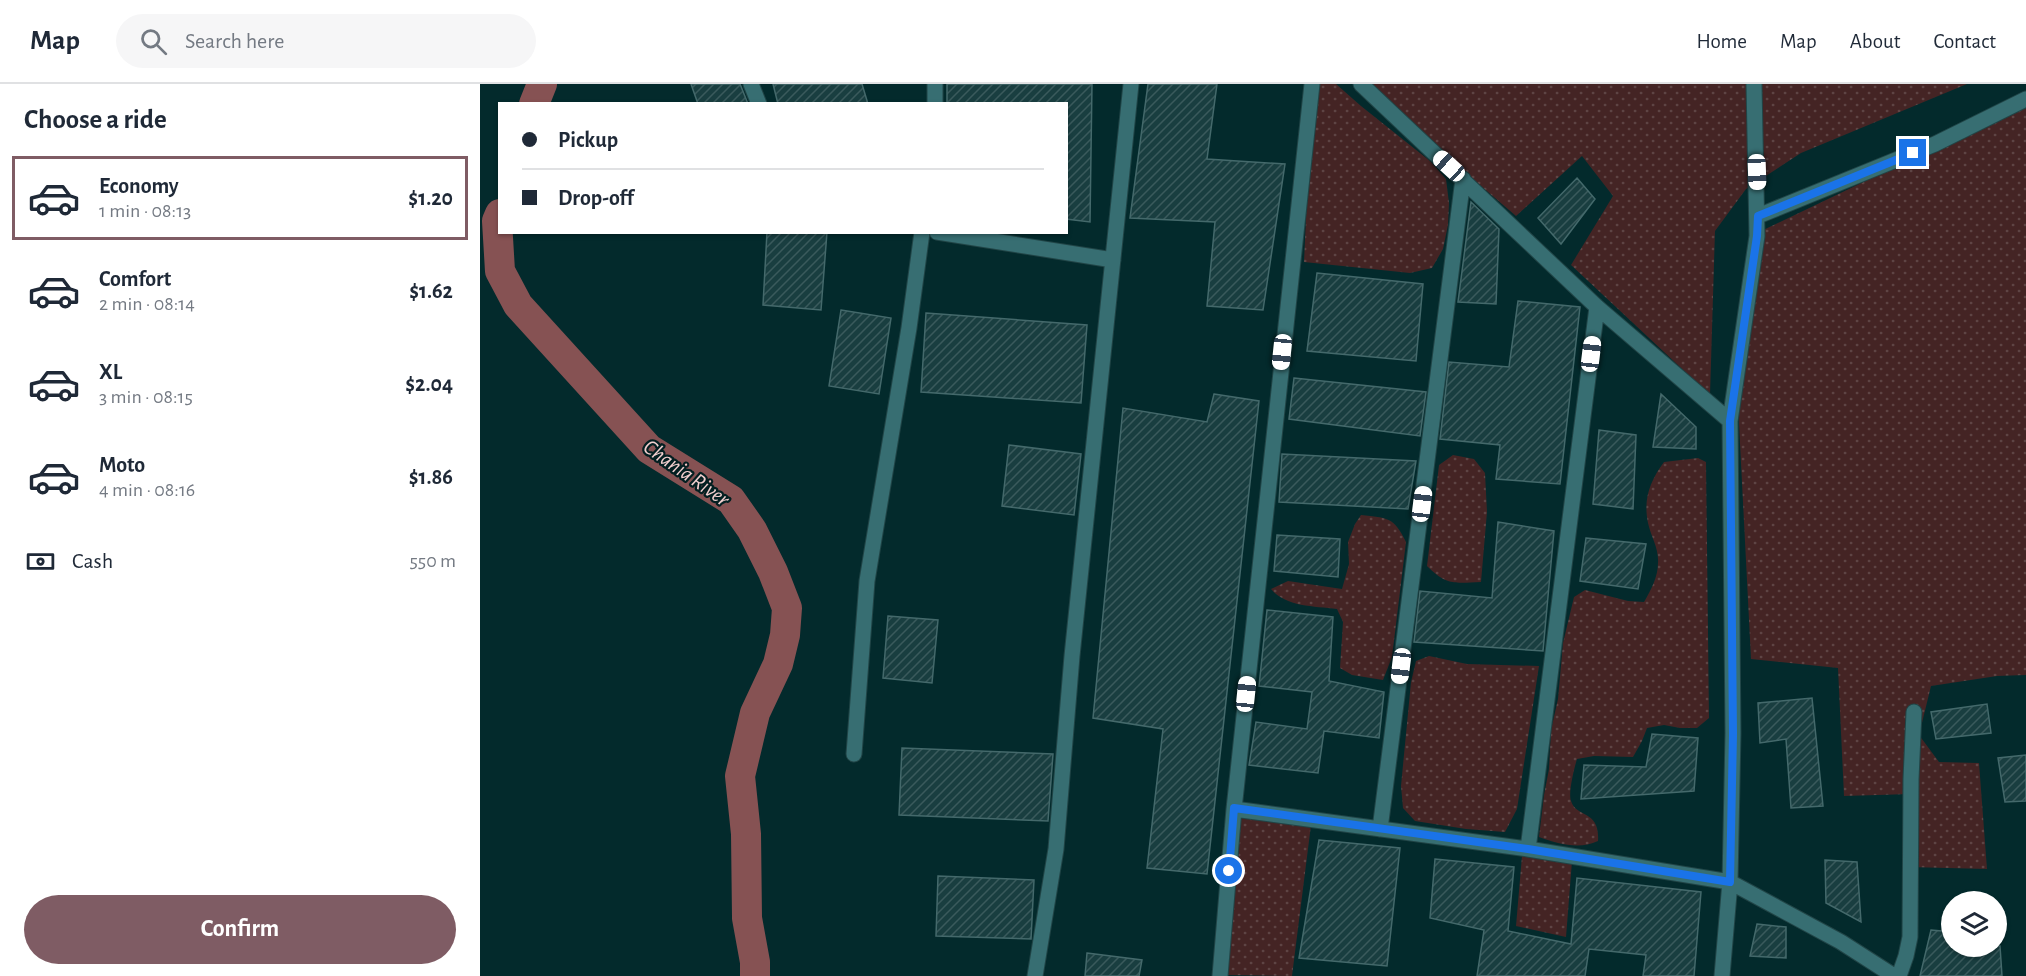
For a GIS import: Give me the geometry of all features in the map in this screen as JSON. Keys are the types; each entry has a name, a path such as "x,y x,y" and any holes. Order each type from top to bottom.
{"street":[{"path":"751,84 758,102"},
{"path":"1035,976 1056,849 1072,656 1131,84"},
{"path":"1220,976 1234,808 1311,84"},
{"path":"1361,84 1597,307 1730,421"},
{"path":"1722,976 1730,882 1733,734 1730,421 1757,236 1754,84"},
{"path":"1758,216 1935,144 2026,99"},
{"path":"1380,829 1463,179"},
{"path":"854,754 867,581 907,339 922,234"},
{"path":"950,234 1113,260"},
{"path":"1528,849 1597,307"},
{"path":"1899,976 1910,937 1911,779 1914,712"},
{"path":"1234,808 1528,849 1730,882 1841,942 1894,976"}],"shaded area":[{"path":"1320,84 1336,84 1430,161 1446,179 1449,203 1448,225 1443,249 1432,268 1410,273 1304,262 1307,196"},
{"path":"1362,84 1967,84 1801,153 1746,189 1715,231 1710,395 1571,265 1613,196 1582,156 1516,216"},
{"path":"2026,107 2026,675 1997,676 1931,686 1919,735 1939,762 1979,763 1987,869 1908,867 1911,794 1844,796 1838,668 1751,659 1738,404 1759,232 1951,140"},
{"path":"1453,455 1474,459 1485,473 1487,512 1481,582 1452,582 1440,577 1427,566 1439,465"},
{"path":"1698,458 1706,462 1709,718 1697,728 1664,725 1647,728 1633,757 1594,756 1577,759 1571,787 1571,801 1574,807 1592,819 1598,831 1598,841 1576,846 1539,837 1549,769 1551,730 1558,699 1563,643 1574,597 1585,590 1628,601 1644,602 1654,583 1658,568 1657,552 1649,528 1646,506 1651,483 1664,462"},
{"path":"1361,515 1384,518 1394,523 1406,542 1392,657 1383,680 1352,675 1340,668 1343,622 1337,609 1292,602 1277,595 1271,589 1288,581 1342,589 1349,564 1348,542"},
{"path":"1429,656 1467,664 1539,666 1517,809 1505,832 1415,821 1403,808 1401,786 1411,682 1416,661"},
{"path":"1240,816 1311,825 1292,976 1226,975"},
{"path":"1522,856 1572,861 1566,937 1516,926"}],"building":[{"path":"691,84 740,84 747,102 697,102"},
{"path":"773,84 862,84 867,102 778,102"},
{"path":"947,84 1092,84 1090,222 1068,219 1068,102 947,102"},
{"path":"1148,84 1217,84 1207,159 1285,164 1263,310 1207,306 1215,222 1130,218"},
{"path":"1577,178 1595,199 1561,244 1538,218"},
{"path":"1471,202 1499,229 1496,304 1458,302"},
{"path":"767,234 827,234 821,310 763,305"},
{"path":"1317,273 1423,284 1416,361 1307,351"},
{"path":"1518,301 1580,307 1560,484 1496,479 1500,445 1440,439 1449,362 1509,367"},
{"path":"841,310 891,318 879,394 829,386"},
{"path":"926,313 1087,325 1081,403 921,392"},
{"path":"1294,378 1426,392 1420,436 1289,419"},
{"path":"1214,394 1259,401 1207,874 1147,868 1163,729 1093,718 1123,408 1207,422"},
{"path":"1661,394 1696,427 1696,449 1653,447"},
{"path":"1599,430 1636,435 1633,509 1593,504"},
{"path":"1009,445 1081,454 1074,515 1002,506"},
{"path":"1282,454 1416,461 1408,509 1279,502"},
{"path":"1498,522 1554,531 1543,651 1414,642 1420,591 1492,598"},
{"path":"1277,535 1340,539 1338,577 1274,571"},
{"path":"1586,538 1646,544 1638,589 1580,581"},
{"path":"1267,610 1333,617 1329,681 1384,692 1379,738 1324,731 1318,773 1249,765 1256,722 1307,729 1312,692 1259,686"},
{"path":"888,616 938,620 932,683 883,678"},
{"path":"1812,698 1823,806 1791,808 1786,739 1760,743 1758,703"},
{"path":"1987,704 1991,733 1936,739 1931,712"},
{"path":"1652,734 1698,738 1694,791 1581,799 1584,765 1646,767"},
{"path":"902,748 1053,754 1048,821 899,815"},
{"path":"2026,755 2026,801 2005,802 1998,758"},
{"path":"1319,840 1400,848 1387,966 1299,958"},
{"path":"1435,859 1514,867 1508,931 1571,944 1577,878 1701,892 1694,976 1643,976 1646,955 1589,949 1585,976 1477,976 1484,930 1430,918"},
{"path":"1825,860 1857,862 1861,922 1826,903"},
{"path":"938,876 1034,880 1031,939 936,936"},
{"path":"1757,924 1786,927 1786,958 1750,956"},
{"path":"1931,930 1941,931 1941,957 2001,957 2002,976 1920,976"},
{"path":"1087,953 1142,960 1139,976 1085,976"}],"waterway":[{"name":"Chania River","path":"535,102 542,84"},
{"name":"Chania River","path":"498,219 500,271 518,305 649,449 731,500 752,530 773,572 787,608 785,635 778,664 755,713 740,776 746,834 747,918 755,962 755,976"}],"route":[{"path":"1229,871 1234,808 1528,849 1730,882 1733,734 1730,421 1758,216 1913,153"}]}
